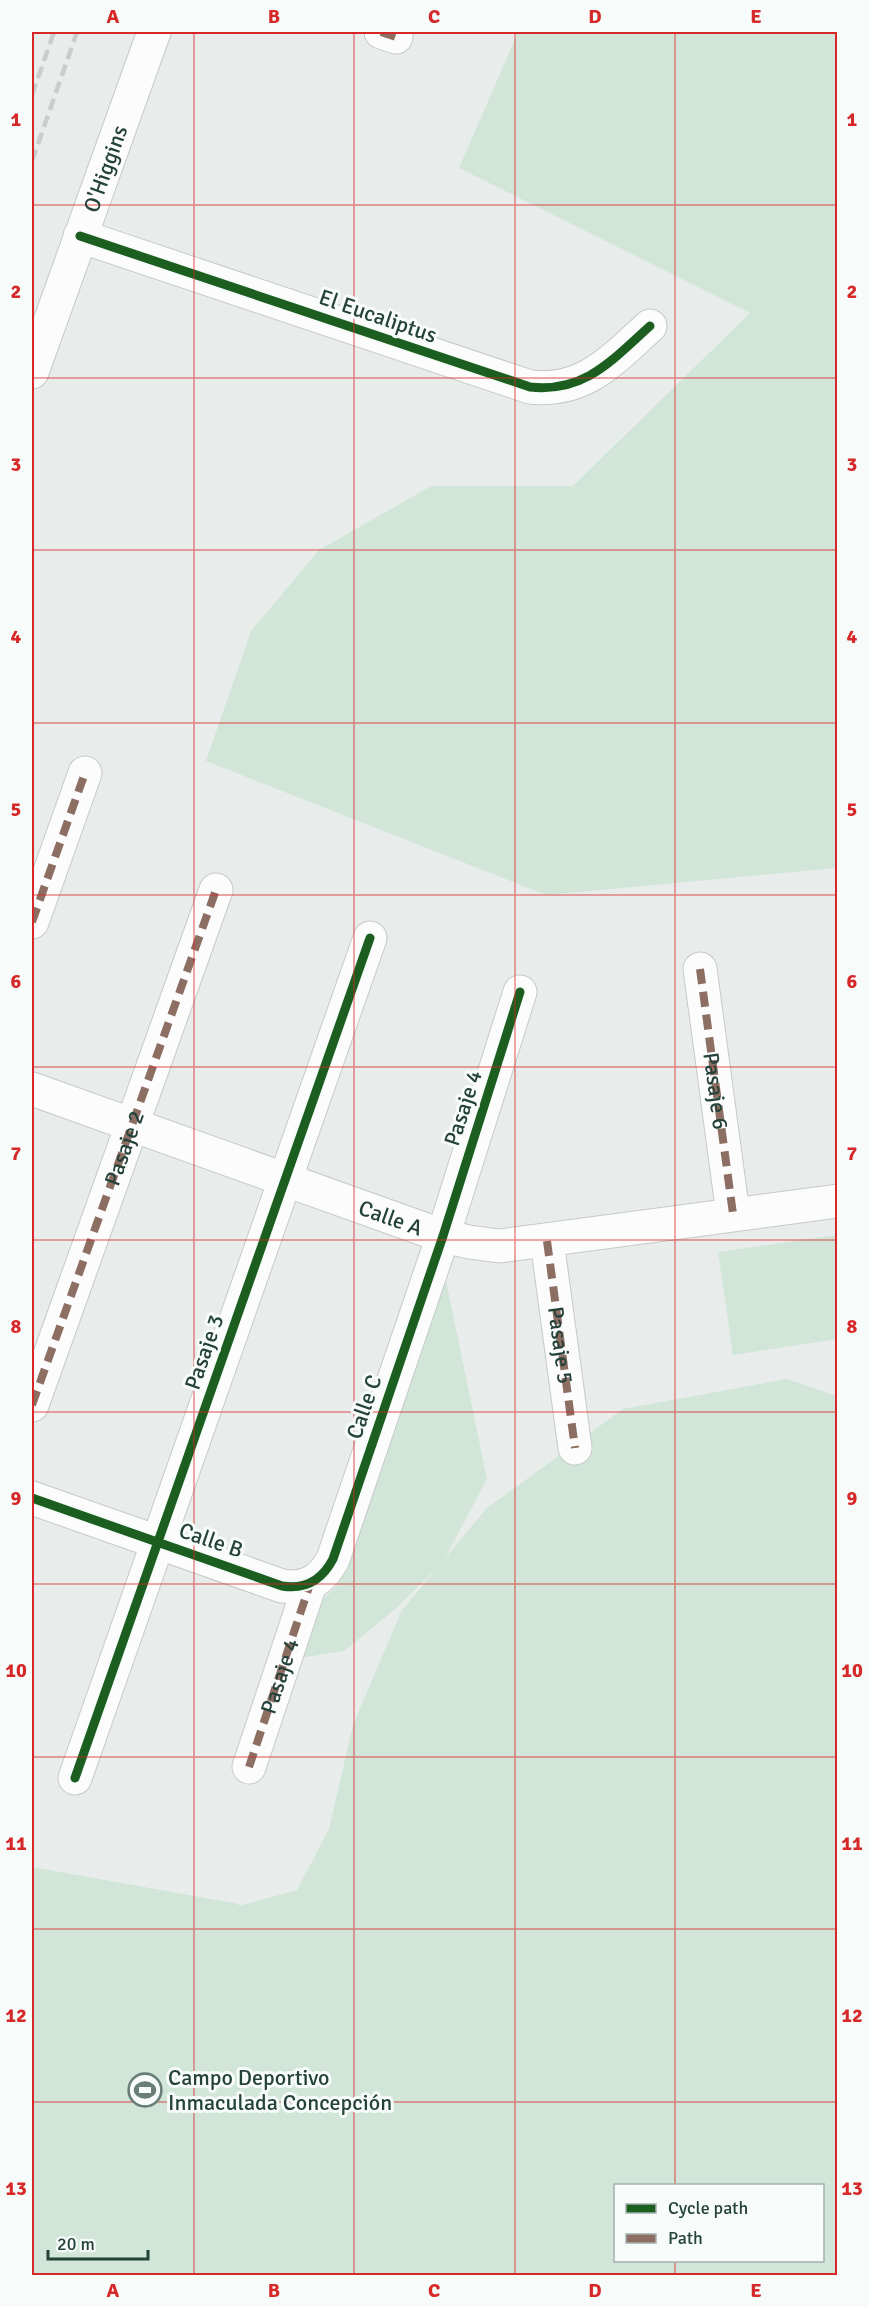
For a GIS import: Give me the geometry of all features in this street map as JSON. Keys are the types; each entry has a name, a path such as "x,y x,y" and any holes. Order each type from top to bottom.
{"street":[{"name":"O'Higgins","path":"32,372 154,32"},
{"name":"El Eucaliptus","path":"80,236 530,387 548,389 577,383 606,364 650,326"},
{"path":"32,922 85,773"},
{"name":"Pasaje 2","path":"32,1405 216,890"},
{"name":"Pasaje 3","path":"75,1778 370,938"},
{"name":"Pasaje 6","path":"700,969 734,1214"},
{"name":"Pasaje 4","path":"443,1236 520,992"},
{"name":"Calle A","path":"32,1089 443,1236 499,1246 837,1201"},
{"name":"Calle C","path":"310,1584 328,1569 333,1559 443,1236"},
{"name":"Pasaje 5","path":"546,1241 574,1448"},
{"name":"Calle B","path":"32,1498 282,1586 300,1587 310,1584"},
{"name":"Pasaje 4","path":"249,1767 310,1584"}],"green space":[{"path":"518,32 837,32 837,868 546,895 206,761 251,631 319,550 431,486 573,486 750,313 459,168"},
{"path":"837,1235 837,1339 733,1355 718,1252"},
{"path":"445,1276 487,1479 445,1558 487,1508 623,1409 787,1379 837,1396 837,2275 32,2275 32,1867 239,1904 239,1906 297,1890 329,1829 353,1725 402,1610 436,1569 393,1611 344,1651 293,1659 309,1611 337,1586 361,1524"}],"railway":[{"path":"32,95 54,32"},
{"path":"32,161 77,32"}],"marked path":[{"path":"381,32 396,37"},
{"path":"32,922 85,773"},
{"path":"32,1405 216,890"},
{"path":"700,969 733,1214"},
{"path":"547,1241 575,1448"},
{"path":"249,1767 310,1584"}],"cycle path":[{"path":"80,236 530,387 567,385 596,372 650,326"},
{"path":"75,1778 370,938"},
{"path":"32,1498 282,1586 306,1585 324,1573 333,1559 443,1236 520,992"}],"place":[{"name":"Campo Deportivo Inmaculada Concepción","path":"145,2090"}]}
